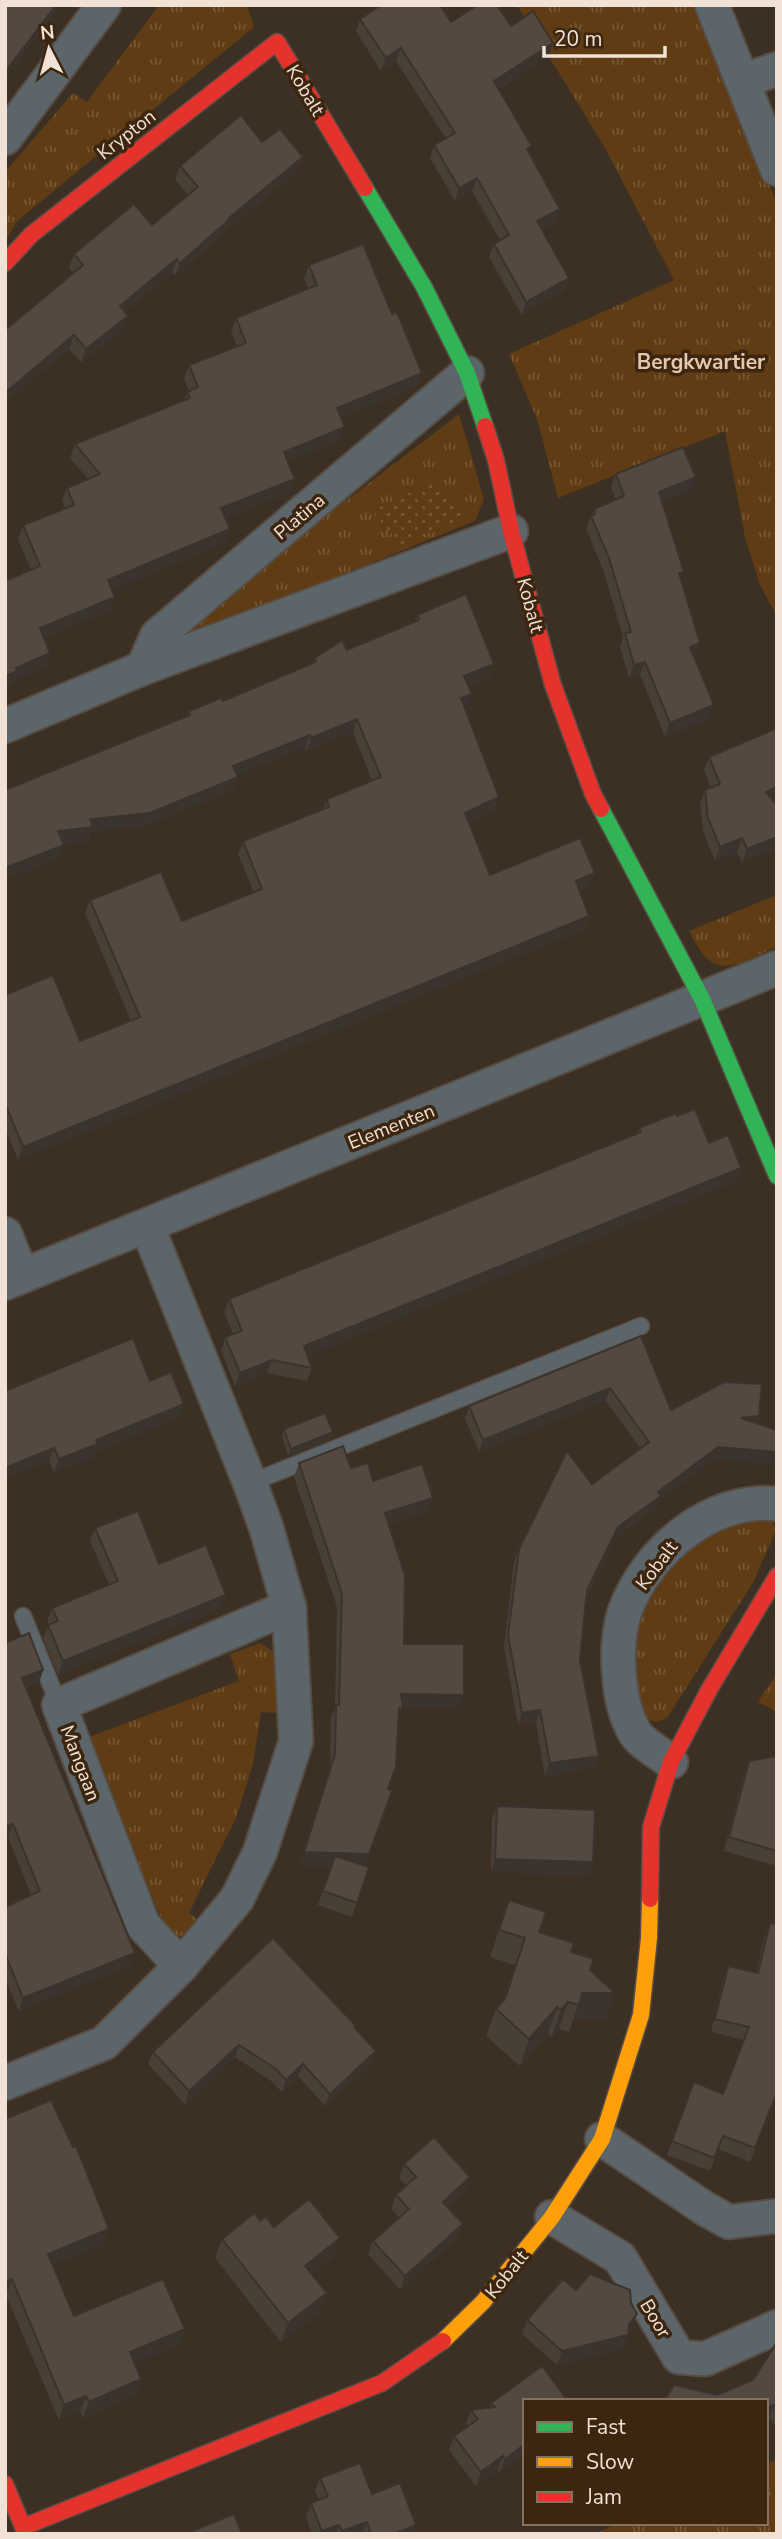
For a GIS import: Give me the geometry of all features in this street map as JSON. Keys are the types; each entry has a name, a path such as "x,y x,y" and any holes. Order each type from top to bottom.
{"street":[{"path":"5,138 104,5"},
{"path":"712,5 777,169"},
{"name":"Krypton","path":"5,263 32,234 277,42"},
{"name":"Kobalt","path":"277,42 424,287 467,373 496,460 511,531 553,685 593,794 702,999 777,1176"},
{"path":"742,81 777,69"},
{"name":"Platina","path":"144,668 157,636 467,373"},
{"path":"5,726 144,668 511,531"},
{"name":"Elementen","path":"14,1279 777,968"},
{"path":"5,2083 104,2043 181,1966 237,1899 260,1852 296,1741 289,1607 266,1527 147,1226"},
{"path":"5,1234 14,1279"},
{"name":"Kobalt","path":"671,1762 635,1734 621,1702 618,1660 625,1612 646,1572 679,1535 718,1512 756,1501 777,1504"},
{"name":"Kobalt","path":"5,2484 23,2527 382,2383 440,2344 483,2302 552,2217 602,2139 641,2015 649,1938 651,1827 671,1762 709,1690 777,1576"},
{"name":"Mangaan","path":"181,1966 143,1925 59,1705 289,1607"},
{"path":"602,2139 729,2222 777,2216"},
{"name":"Boor","path":"552,2217 620,2258 679,2357 705,2359 777,2327"}],"lane":[{"path":"250,1483 641,1326"},
{"path":"23,1616 59,1705"}],"green space":[{"path":"159,5 247,5 254,27 17,221 5,242 5,172 73,93 87,102"},
{"path":"517,5 696,5 777,204 777,616 760,585 745,537 725,431 558,498 537,419 509,354 674,280 604,146"},
{"path":"459,414 484,499 475,521 173,643 170,636"},
{"path":"429,483 466,517 401,545 372,511"},
{"path":"777,895 777,947 748,960 726,966 716,964 698,947 689,931"},
{"path":"770,1516 776,1530 754,1581 667,1718 656,1722 644,1719 634,1668 636,1643 641,1619 663,1576 680,1557 728,1521"},
{"path":"260,1643 277,1654 277,1713 261,1712 253,1764 236,1818 189,1913 198,1920 188,1935 169,1937 86,1738 239,1681 230,1654"},
{"path":"777,1673 777,1712 758,1702"},
{"path":"777,2460 777,2534 594,2534 614,2525 768,2525 768,2463"}],"building":[{"path":"5,5 56,5 5,72"},
{"path":"381,5 440,5 451,22 478,5 497,5 511,26 533,11 553,43 494,81 532,146 527,149 560,209 537,221 569,278 526,302 494,244 509,235 477,178 459,188 434,145 455,133 401,48 386,58 360,19"},
{"path":"241,115 262,142 280,129 303,157 229,218 180,263 177,259 120,306 128,316 86,349 74,335 5,393 5,330 83,265 74,254 134,204 152,225 198,187 180,166"},
{"path":"363,244 392,314 397,312 422,373 337,408 345,427 284,452 295,479 221,508 230,529 108,580 115,597 40,628 50,653 16,668 17,671 5,676 5,581 40,566 23,525 74,505 67,488 100,474 75,444 190,398 187,392 198,387 189,365 246,343 236,318 317,285 309,265"},
{"path":"683,447 696,477 659,492 684,572 679,573 700,643 690,647 714,705 670,723 645,662 634,665 625,633 631,632 609,558 591,516 595,514 594,509 624,496 616,474"},
{"path":"466,594 494,664 464,676 472,694 461,698 499,797 465,813 490,875 580,838 595,873 576,881 589,916 23,1147 5,1103 5,995 53,975 80,1041 140,1017 90,900 161,872 182,921 262,889 243,841 329,807 327,799 381,777 357,719 233,766 238,777 150,813 90,819 93,827 58,831 64,845 5,868 5,790 190,715 189,711 221,698 223,701 316,662 315,658 342,640 347,650 419,620 417,615"},
{"path":"777,728 777,787 766,792 777,805 777,837 747,849 742,838 720,847 708,818 705,790 720,784 709,757"},
{"path":"695,1109 709,1143 728,1135 741,1168 304,1346 312,1368 272,1360 240,1373 225,1337 242,1331 229,1299 641,1132 639,1128 676,1113 677,1116"},
{"path":"641,1336 671,1410 724,1382 762,1384 759,1416 741,1418 777,1430 777,1452 718,1447 658,1492 661,1496 618,1527 587,1590 580,1660 599,1756 550,1763 540,1710 522,1713 508,1635 519,1549 567,1451 592,1484 649,1442 610,1388 483,1440 469,1406"},
{"path":"133,1338 150,1381 171,1372 184,1404 96,1440 98,1444 59,1459 54,1448 5,1468 5,1391"},
{"path":"325,1413 333,1432 291,1449 284,1429"},
{"path":"343,1446 351,1468 368,1463 373,1481 422,1464 433,1498 385,1513 405,1575 404,1644 464,1644 464,1695 401,1694 403,1708 399,1708 396,1766 388,1789 392,1791 369,1854 304,1852 335,1754 342,1594 299,1463"},
{"path":"138,1511 159,1564 206,1545 226,1595 63,1661 48,1625 58,1621 52,1608 118,1581 95,1528"},
{"path":"29,1633 43,1670 22,1678 135,1953 23,1998 5,1953 5,1907 40,1891 13,1824 5,1827 5,1643"},
{"path":"777,1756 777,1851 729,1837 749,1761"},
{"path":"497,1806 595,1810 593,1862 495,1859"},
{"path":"335,1856 369,1867 357,1903 323,1891"},
{"path":"509,1900 546,1912 539,1932 574,1943 571,1952 594,1959 590,1970 615,1993 582,1993 579,2005 568,2002 561,2010 557,2007 529,2039 496,2009 505,1999 525,1938 499,1930"},
{"path":"770,1923 777,1924 777,2092 755,2148 723,2136 714,2158 672,2141 694,2082 723,2094 749,2027 715,2019 728,1966 758,1973"},
{"path":"273,1938 376,2051 330,2094 303,2064 286,2080 276,2069 239,2045 189,2091 153,2052"},
{"path":"51,2100 73,2147 76,2146 109,2229 48,2254 74,2316 163,2279 185,2329 130,2352 141,2379 89,2402 86,2396 64,2405 12,2279 5,2282 5,2119"},
{"path":"434,2137 470,2177 443,2202 463,2224 405,2276 373,2241 409,2209 396,2195 416,2177 404,2164"},
{"path":"309,2199 340,2238 305,2266 327,2293 288,2323 222,2239 254,2213 260,2221 266,2217 274,2227"},
{"path":"590,2274 630,2290 631,2303 637,2314 629,2324 628,2335 562,2351 527,2320 563,2279 576,2290"},
{"path":"777,2342 777,2408 774,2405 768,2407 768,2399 665,2399 674,2385 717,2395 753,2380"},
{"path":"542,2366 567,2399 523,2399 523,2446 481,2472 454,2436 478,2419 471,2410 495,2407 491,2403"},
{"path":"360,2463 372,2494 400,2483 416,2525 394,2534 371,2534 367,2522 342,2531 339,2525 322,2531 311,2503 328,2496 320,2478"},
{"path":"234,2514 242,2534 185,2534"}],"traffic: fast":[{"path":"365,188 424,287 467,373 485,426"},
{"path":"601,809 702,999 777,1176"}],"traffic: slow":[{"path":"443,2341 483,2302 552,2217 602,2139 641,2015 650,1899"}],"traffic: jam":[{"path":"5,263 32,234 277,42 365,188"},
{"path":"485,426 553,685 601,809"},
{"path":"650,1899 651,1827 671,1762 709,1690 777,1576"},
{"path":"5,2484 23,2527 382,2383 443,2341"}],"district":[{"name":"Bergkwartier","path":"701,362"}]}
